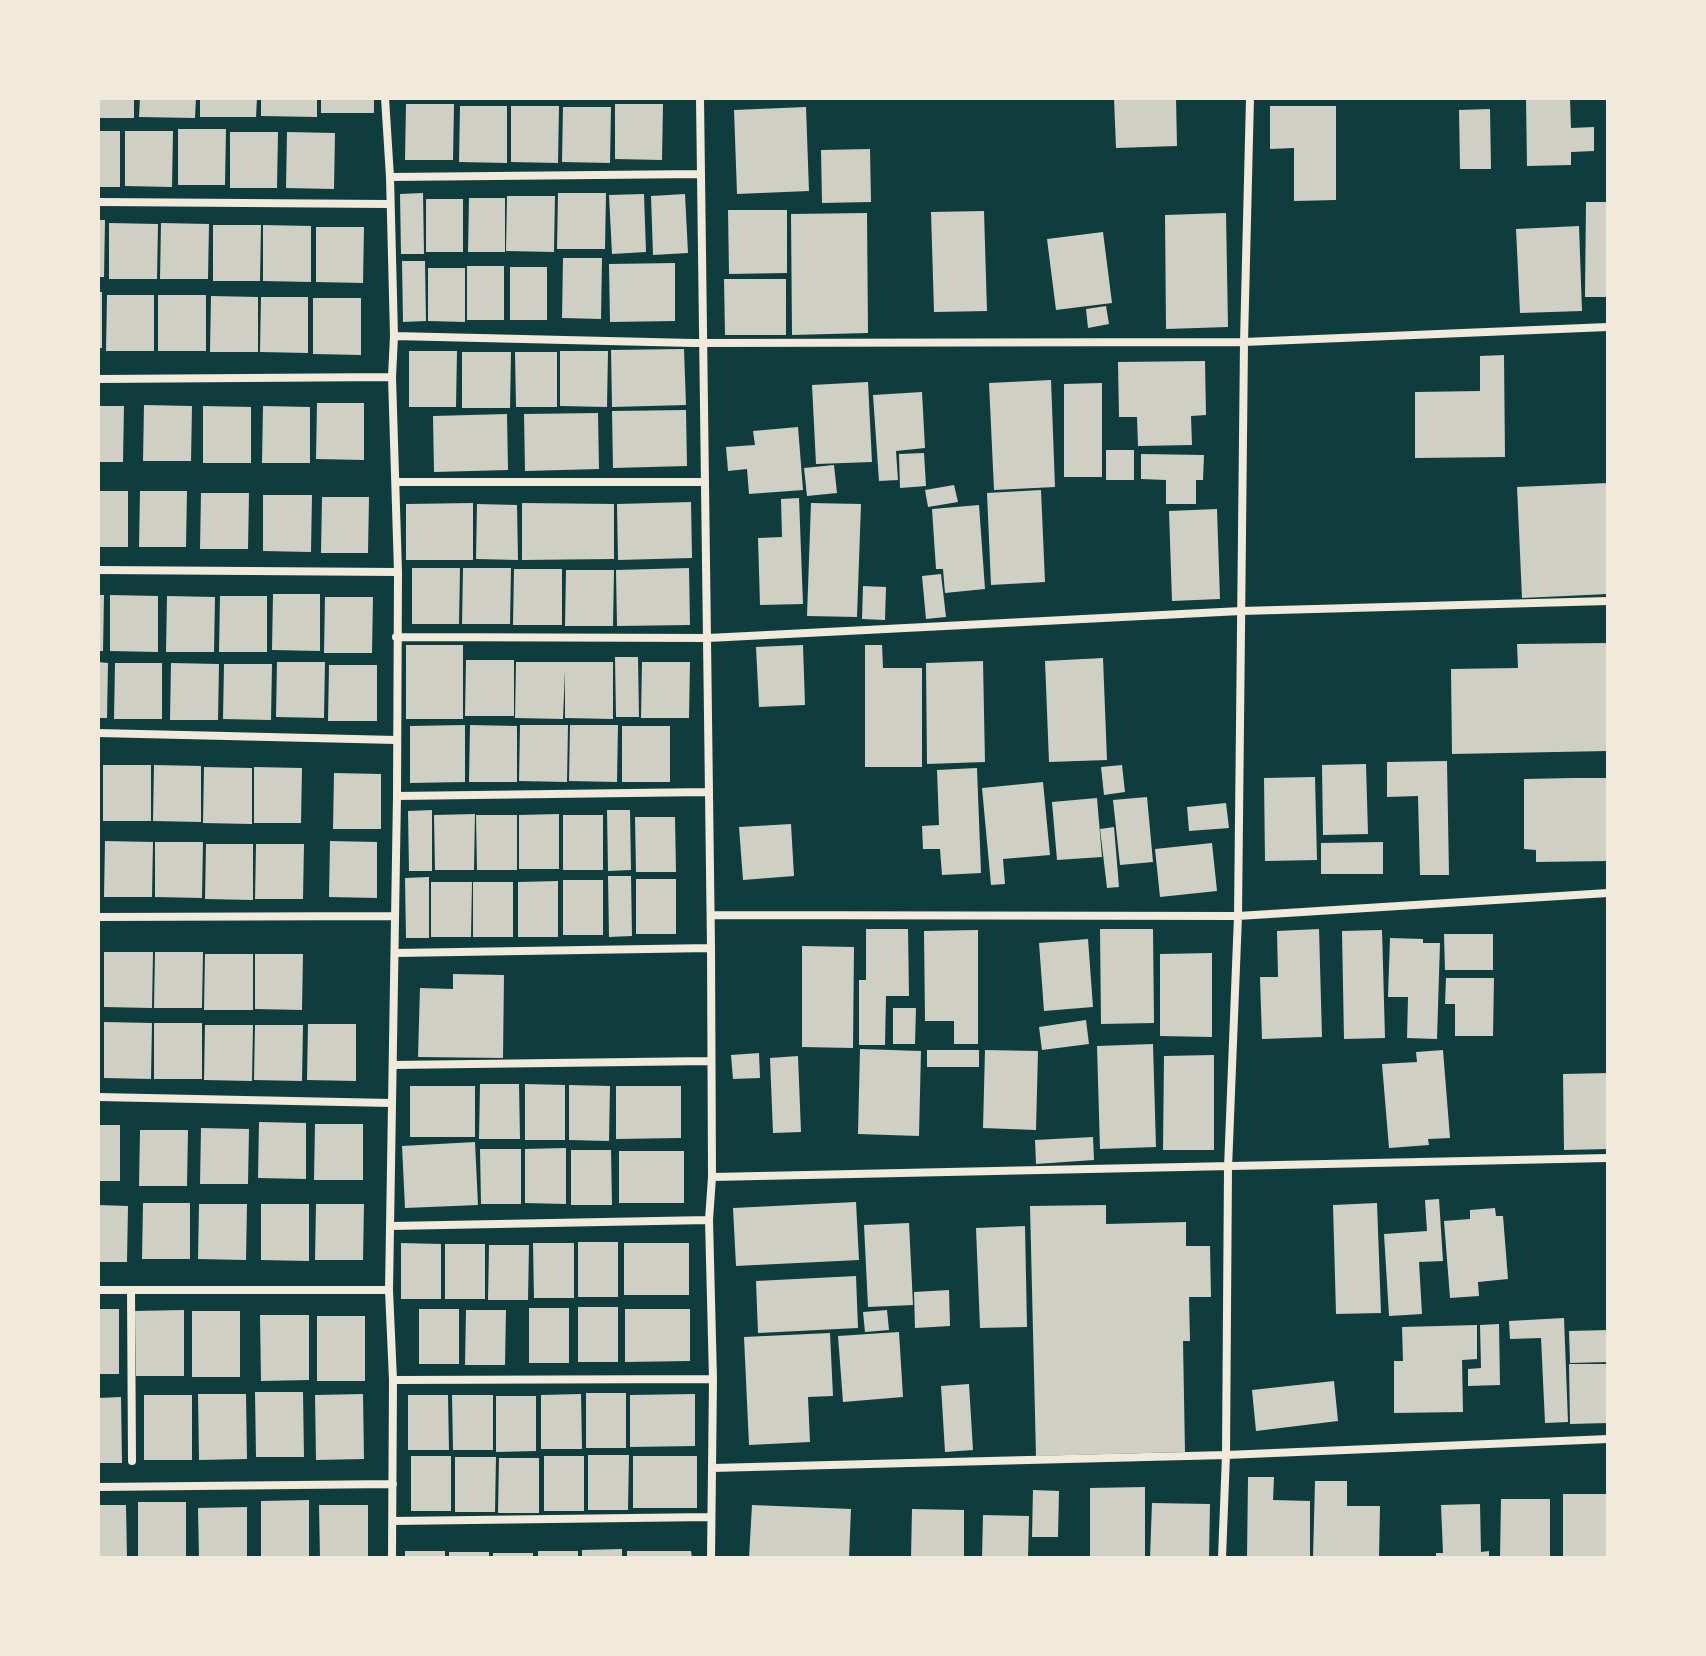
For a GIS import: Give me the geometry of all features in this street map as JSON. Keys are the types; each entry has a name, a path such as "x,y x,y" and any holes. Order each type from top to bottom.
{"street":[{"path":"385,98 390,177 398,572 389,1290 393,1380 392,1558"},
{"path":"700,98 711,915 711,1558"},
{"path":"1222,1558 1226,1455 1228,1168 1238,916 1244,342 1250,98"},
{"path":"390,177 700,174"},
{"path":"98,202 389,204"},
{"path":"394,336 703,343 1244,342 1608,327"},
{"path":"98,379 392,377"},
{"path":"396,482 705,482"},
{"path":"98,570 398,572"},
{"path":"396,637 708,638 1241,611 1608,601"},
{"path":"98,733 396,740"},
{"path":"397,796 708,792"},
{"path":"711,915 1238,916 1608,893"},
{"path":"98,917 395,916"},
{"path":"395,953 711,948"},
{"path":"393,1065 710,1061"},
{"path":"98,1097 391,1103"},
{"path":"712,1177 1608,1158"},
{"path":"391,1226 709,1220"},
{"path":"98,1290 389,1290"},
{"path":"131,1290 132,1461"},
{"path":"393,1380 713,1379"},
{"path":"712,1468 1226,1455 1608,1439"},
{"path":"98,1487 393,1484"},
{"path":"393,1521 711,1517"}],"building":[{"path":"98,98 134,98 134,118 98,118"},
{"path":"140,98 196,98 195,118 139,117"},
{"path":"200,98 257,98 256,117 200,117"},
{"path":"261,98 317,98 317,117 261,116"},
{"path":"321,98 374,98 374,113 321,113"},
{"path":"1114,98 1176,98 1177,146 1116,148"},
{"path":"1526,98 1570,98 1571,128 1594,127 1594,151 1571,152 1571,165 1527,166"},
{"path":"406,104 454,104 453,160 405,160"},
{"path":"615,104 663,104 662,160 615,159"},
{"path":"460,106 507,106 507,163 459,162"},
{"path":"511,106 559,106 558,163 511,162"},
{"path":"1270,106 1336,106 1336,200 1294,201 1294,148 1270,149"},
{"path":"563,107 611,107 610,163 562,162"},
{"path":"806,107 809,191 737,194 734,110"},
{"path":"1490,109 1491,169 1460,169 1459,110"},
{"path":"178,129 226,129 225,185 178,185"},
{"path":"98,131 120,131 120,187 98,187"},
{"path":"125,131 173,131 172,187 125,186"},
{"path":"230,132 278,132 277,188 230,188"},
{"path":"287,132 335,133 334,189 286,188"},
{"path":"870,149 871,202 822,203 821,150"},
{"path":"423,193 424,254 401,254 400,194"},
{"path":"558,193 606,193 605,249 557,249"},
{"path":"644,194 646,252 612,254 609,195"},
{"path":"685,194 688,253 653,255 651,196"},
{"path":"507,196 555,196 554,252 506,251"},
{"path":"469,198 505,198 505,252 468,252"},
{"path":"426,199 463,199 463,252 426,252"},
{"path":"1586,202 1608,202 1608,297 1585,297"},
{"path":"728,210 787,210 787,273 729,274"},
{"path":"984,211 987,311 934,312 931,212"},
{"path":"867,213 868,333 792,335 791,214"},
{"path":"1226,213 1228,327 1166,329 1165,215"},
{"path":"98,220 105,220 104,277 98,277"},
{"path":"109,223 158,224 157,279 109,279"},
{"path":"161,223 209,224 208,279 160,279"},
{"path":"213,225 261,225 260,281 213,281"},
{"path":"263,225 311,226 311,282 263,281"},
{"path":"1579,226 1582,311 1520,313 1516,229"},
{"path":"316,227 364,227 363,283 316,282"},
{"path":"1103,232 1112,303 1056,310 1047,239"},
{"path":"563,258 602,258 601,319 562,318"},
{"path":"402,261 425,261 426,321 403,322"},
{"path":"675,263 675,321 610,322 609,264"},
{"path":"467,266 504,266 504,320 467,320"},
{"path":"510,267 547,267 547,320 510,320"},
{"path":"428,268 465,268 465,322 428,321"},
{"path":"724,279 786,279 786,335 725,335"},
{"path":"98,292 102,292 102,348 98,348"},
{"path":"107,295 154,295 154,351 106,351"},
{"path":"158,295 206,295 206,351 158,351"},
{"path":"211,296 258,297 258,352 210,352"},
{"path":"261,297 308,297 308,353 260,352"},
{"path":"313,298 361,298 361,355 313,354"},
{"path":"1106,306 1109,324 1088,328 1086,309"},
{"path":"684,349 686,405 612,407 611,350"},
{"path":"409,351 457,351 456,407 409,407"},
{"path":"560,351 608,351 607,407 560,406"},
{"path":"462,352 511,352 510,408 462,408"},
{"path":"515,352 557,352 557,407 516,407"},
{"path":"1504,355 1505,457 1415,458 1415,392 1480,391 1480,356"},
{"path":"1205,361 1206,415 1191,416 1192,445 1138,446 1137,417 1119,417 1118,362"},
{"path":"1051,380 1055,487 994,490 989,383"},
{"path":"868,382 872,462 816,464 812,385"},
{"path":"1102,383 1102,477 1064,477 1064,384"},
{"path":"922,392 925,448 896,451 898,480 879,481 873,395"},
{"path":"317,403 364,403 364,460 316,459"},
{"path":"144,405 192,406 191,461 143,461"},
{"path":"98,406 124,406 123,462 98,462"},
{"path":"203,406 251,407 251,463 203,463"},
{"path":"263,406 310,407 310,463 262,463"},
{"path":"686,410 687,466 613,468 612,411"},
{"path":"598,413 599,469 525,471 524,414"},
{"path":"507,414 508,470 434,472 433,416"},
{"path":"798,427 803,490 749,494 747,469 728,471 726,447 755,445 753,431"},
{"path":"1106,450 1134,450 1134,480 1106,480"},
{"path":"924,453 926,486 900,488 899,454"},
{"path":"1141,454 1204,455 1203,480 1196,480 1196,504 1166,504 1166,480 1141,479"},
{"path":"834,465 837,493 807,496 804,468"},
{"path":"1608,483 1608,594 1522,598 1517,487"},
{"path":"954,485 958,502 928,507 925,490"},
{"path":"1041,490 1045,582 991,585 987,493"},
{"path":"98,491 128,491 128,547 98,547"},
{"path":"140,491 187,491 186,547 139,547"},
{"path":"201,493 249,493 248,549 200,549"},
{"path":"263,495 312,495 311,552 263,551"},
{"path":"322,497 369,497 368,553 321,553"},
{"path":"799,498 803,604 760,605 758,538 782,537 781,499"},
{"path":"691,502 692,558 618,560 617,504"},
{"path":"473,503 473,560 406,560 406,504"},
{"path":"522,503 614,504 614,559 522,560"},
{"path":"811,503 861,504 857,617 807,616"},
{"path":"477,504 517,505 518,560 476,559"},
{"path":"979,505 985,589 945,593 943,569 936,569 932,509"},
{"path":"1217,509 1220,599 1172,601 1169,511"},
{"path":"412,568 460,568 459,624 412,624"},
{"path":"463,568 511,568 510,624 462,624"},
{"path":"689,568 690,625 617,626 616,570"},
{"path":"514,569 562,569 562,625 513,625"},
{"path":"566,570 614,570 613,626 565,626"},
{"path":"941,574 946,617 926,619 922,576"},
{"path":"863,586 886,587 885,620 862,619"},
{"path":"273,594 320,594 320,651 272,650"},
{"path":"98,595 104,595 103,651 98,651"},
{"path":"110,595 158,596 158,652 110,651"},
{"path":"167,596 215,597 214,652 166,652"},
{"path":"220,596 267,596 267,652 219,652"},
{"path":"325,597 373,597 372,653 324,653"},
{"path":"1608,643 1608,751 1452,754 1451,669 1518,668 1517,644"},
{"path":"406,645 463,645 463,719 406,719"},
{"path":"803,645 805,705 759,707 756,647"},
{"path":"865,645 882,645 883,668 922,668 922,767 865,767"},
{"path":"615,657 638,657 639,717 616,717"},
{"path":"1103,658 1107,760 1049,762 1045,661"},
{"path":"466,660 514,660 514,716 465,716"},
{"path":"983,661 985,762 927,764 926,663"},
{"path":"98,662 108,663 107,718 98,718"},
{"path":"277,662 325,662 324,718 276,717"},
{"path":"516,662 613,662 613,719 565,718 565,671 563,719 515,718"},
{"path":"642,662 690,662 689,718 641,718"},
{"path":"115,663 162,663 162,719 114,719"},
{"path":"171,663 219,664 218,720 170,720"},
{"path":"224,664 272,664 271,720 223,719"},
{"path":"329,665 377,665 377,721 328,721"},
{"path":"465,725 465,782 410,783 410,726"},
{"path":"470,725 517,726 517,782 469,782"},
{"path":"520,725 568,725 567,782 519,781"},
{"path":"570,725 618,725 617,782 569,781"},
{"path":"622,726 670,726 670,782 622,782"},
{"path":"1447,761 1449,875 1420,875 1418,796 1387,797 1387,762"},
{"path":"1366,764 1368,834 1323,835 1322,765"},
{"path":"103,765 151,765 151,821 103,821"},
{"path":"154,765 201,766 201,822 153,821"},
{"path":"1122,765 1125,792 1104,795 1101,767"},
{"path":"204,767 252,768 252,824 203,823"},
{"path":"254,767 302,768 301,823 254,823"},
{"path":"977,768 981,873 942,875 940,849 923,849 922,826 939,825 937,770"},
{"path":"334,773 381,774 381,829 333,829"},
{"path":"1315,777 1317,860 1265,861 1264,778"},
{"path":"1608,778 1608,861 1536,862 1536,850 1524,849 1524,779"},
{"path":"1043,782 1050,855 1003,859 1005,884 991,885 982,788"},
{"path":"1147,797 1153,862 1120,865 1113,800"},
{"path":"1097,798 1102,857 1057,860 1052,802"},
{"path":"1226,803 1229,828 1189,831 1187,807"},
{"path":"432,810 432,871 409,871 408,811"},
{"path":"607,810 630,810 631,870 608,871"},
{"path":"475,814 474,870 435,870 434,815"},
{"path":"559,814 559,869 519,869 519,815"},
{"path":"476,815 517,815 517,870 477,870"},
{"path":"563,815 603,815 603,870 563,870"},
{"path":"635,817 675,817 676,872 636,872"},
{"path":"791,824 794,876 743,880 739,827"},
{"path":"1114,827 1119,887 1107,888 1100,829"},
{"path":"105,841 153,842 152,897 104,897"},
{"path":"330,841 377,842 377,898 329,897"},
{"path":"155,842 203,842 202,898 155,897"},
{"path":"1383,842 1383,874 1321,874 1321,843"},
{"path":"1212,843 1217,891 1160,897 1155,849"},
{"path":"206,844 253,844 253,900 205,899"},
{"path":"256,844 304,844 303,899 255,899"},
{"path":"608,876 631,876 632,936 609,937"},
{"path":"429,877 429,938 406,938 405,878"},
{"path":"636,879 676,879 676,934 636,934"},
{"path":"563,880 603,880 603,935 563,935"},
{"path":"558,881 558,937 518,937 518,882"},
{"path":"431,882 472,882 471,937 431,937"},
{"path":"473,882 513,882 513,937 473,937"},
{"path":"866,929 908,929 909,996 886,996 885,1045 859,1045 859,980 866,980"},
{"path":"1100,929 1153,929 1154,1023 1101,1024"},
{"path":"1319,929 1322,1037 1262,1039 1260,977 1278,977 1277,931"},
{"path":"978,930 978,1044 954,1044 954,1021 925,1021 924,931"},
{"path":"1382,930 1385,1038 1344,1039 1342,931"},
{"path":"1444,934 1493,934 1493,970 1445,970"},
{"path":"1390,938 1440,943 1437,1039 1407,1038 1408,997 1388,997"},
{"path":"1088,939 1093,1007 1044,1011 1039,943"},
{"path":"802,946 854,947 853,1048 802,1047"},
{"path":"104,952 153,952 152,1008 104,1007"},
{"path":"155,952 203,952 202,1008 154,1008"},
{"path":"1212,953 1212,1037 1160,1036 1160,954"},
{"path":"205,954 253,954 253,1010 204,1010"},
{"path":"255,954 303,954 302,1010 255,1009"},
{"path":"453,974 504,975 503,1058 418,1057 420,988 453,989"},
{"path":"1446,978 1494,978 1493,1036 1455,1036 1455,1004 1445,1004"},
{"path":"893,1008 916,1008 915,1044 893,1044"},
{"path":"1086,1020 1089,1044 1042,1050 1039,1027"},
{"path":"104,1022 152,1023 151,1079 104,1078"},
{"path":"154,1023 202,1023 202,1079 154,1079"},
{"path":"308,1024 356,1024 356,1081 307,1080"},
{"path":"205,1025 253,1025 252,1081 204,1080"},
{"path":"255,1025 303,1025 302,1081 254,1080"},
{"path":"1153,1044 1156,1147 1100,1149 1097,1046"},
{"path":"860,1049 921,1051 919,1136 858,1134"},
{"path":"927,1050 979,1050 979,1067 927,1067"},
{"path":"985,1050 1038,1051 1036,1130 983,1128"},
{"path":"1443,1050 1450,1138 1428,1139 1429,1145 1389,1148 1382,1064 1417,1062 1416,1052"},
{"path":"759,1053 760,1078 733,1079 731,1055"},
{"path":"1214,1055 1214,1150 1163,1150 1164,1056"},
{"path":"798,1056 801,1132 773,1133 770,1058"},
{"path":"1608,1073 1608,1149 1564,1150 1563,1074"},
{"path":"480,1084 519,1084 520,1139 479,1139"},
{"path":"525,1084 565,1085 565,1140 525,1140"},
{"path":"569,1085 610,1086 609,1141 569,1140"},
{"path":"410,1086 475,1086 475,1137 410,1137"},
{"path":"616,1086 681,1086 681,1138 616,1139"},
{"path":"259,1122 306,1123 306,1179 258,1178"},
{"path":"315,1124 363,1124 363,1180 314,1180"},
{"path":"98,1125 120,1125 120,1181 98,1181"},
{"path":"201,1128 249,1129 248,1184 200,1184"},
{"path":"140,1130 188,1130 187,1186 139,1186"},
{"path":"1093,1137 1094,1160 1036,1164 1035,1140"},
{"path":"475,1142 478,1205 405,1208 402,1146"},
{"path":"566,1148 566,1204 525,1203 525,1149"},
{"path":"480,1149 521,1149 521,1204 481,1204"},
{"path":"571,1150 611,1150 612,1205 571,1205"},
{"path":"619,1151 684,1151 684,1203 619,1203"},
{"path":"1439,1199 1443,1261 1419,1262 1422,1314 1389,1316 1384,1234 1427,1231 1425,1200"},
{"path":"856,1202 859,1260 736,1266 733,1208"},
{"path":"143,1203 190,1203 190,1259 142,1259"},
{"path":"1377,1203 1381,1313 1336,1314 1333,1205"},
{"path":"199,1204 247,1204 246,1260 198,1259"},
{"path":"261,1204 309,1204 309,1261 261,1260"},
{"path":"316,1204 364,1204 363,1260 315,1260"},
{"path":"98,1205 128,1206 127,1262 98,1262"},
{"path":"1106,1205 1106,1224 1186,1222 1186,1246 1210,1246 1211,1297 1189,1297 1190,1341 1183,1341 1185,1452 1036,1456 1030,1206"},
{"path":"1495,1208 1496,1216 1503,1216 1508,1279 1478,1282 1479,1296 1450,1298 1444,1221 1470,1219 1470,1210"},
{"path":"909,1223 913,1305 868,1307 864,1225"},
{"path":"1025,1226 1027,1327 980,1328 976,1228"},
{"path":"578,1242 618,1242 618,1297 578,1297"},
{"path":"401,1243 441,1244 441,1299 401,1299"},
{"path":"533,1243 574,1243 574,1298 534,1298"},
{"path":"624,1243 689,1243 689,1295 624,1295"},
{"path":"445,1244 485,1244 485,1299 445,1299"},
{"path":"489,1245 529,1245 528,1300 488,1300"},
{"path":"856,1276 858,1328 758,1333 756,1281"},
{"path":"949,1290 950,1326 915,1328 914,1292"},
{"path":"578,1307 618,1307 618,1362 578,1362"},
{"path":"529,1308 569,1308 569,1363 529,1363"},
{"path":"98,1309 119,1309 119,1374 98,1374"},
{"path":"419,1309 459,1309 459,1364 419,1364"},
{"path":"625,1309 690,1309 690,1361 625,1362"},
{"path":"184,1310 184,1376 136,1376 135,1311"},
{"path":"466,1310 506,1310 505,1365 465,1365"},
{"path":"887,1310 889,1330 865,1332 863,1312"},
{"path":"192,1311 240,1311 240,1377 192,1377"},
{"path":"260,1315 309,1315 309,1380 261,1381"},
{"path":"317,1316 365,1316 365,1381 317,1381"},
{"path":"1564,1318 1568,1422 1545,1423 1541,1338 1510,1339 1509,1321"},
{"path":"1499,1324 1500,1385 1468,1386 1468,1369 1481,1368 1480,1325"},
{"path":"1477,1325 1477,1359 1462,1360 1463,1412 1394,1413 1394,1361 1403,1361 1402,1327"},
{"path":"1608,1330 1608,1362 1570,1363 1569,1331"},
{"path":"899,1332 903,1397 843,1402 838,1336"},
{"path":"830,1333 833,1396 808,1397 810,1442 749,1445 744,1337"},
{"path":"1569,1364 1608,1364 1608,1423 1570,1424"},
{"path":"1334,1381 1338,1421 1256,1431 1252,1390"},
{"path":"969,1384 973,1450 945,1452 941,1386"},
{"path":"255,1392 303,1392 304,1457 256,1457"},
{"path":"586,1393 626,1393 626,1448 586,1448"},
{"path":"198,1394 246,1394 247,1459 199,1460"},
{"path":"363,1394 364,1459 316,1460 315,1395"},
{"path":"581,1394 582,1449 541,1449 541,1395"},
{"path":"695,1394 695,1446 630,1447 630,1395"},
{"path":"144,1395 192,1395 192,1460 144,1460"},
{"path":"408,1395 448,1395 449,1450 408,1450"},
{"path":"452,1395 493,1395 493,1450 453,1450"},
{"path":"496,1396 536,1396 536,1451 496,1452"},
{"path":"121,1397 122,1463 98,1463 98,1398"},
{"path":"588,1455 629,1455 628,1510 588,1510"},
{"path":"411,1456 451,1456 451,1511 411,1511"},
{"path":"544,1456 584,1456 584,1511 544,1511"},
{"path":"633,1456 697,1456 697,1508 633,1508"},
{"path":"455,1457 496,1457 495,1512 455,1512"},
{"path":"499,1458 539,1458 539,1513 498,1513"},
{"path":"1248,1477 1274,1477 1273,1500 1310,1501 1310,1558 1247,1558"},
{"path":"1315,1481 1347,1481 1347,1506 1380,1506 1379,1558 1313,1558"},
{"path":"1145,1487 1145,1558 1090,1558 1090,1488"},
{"path":"1033,1490 1059,1491 1058,1537 1032,1537"},
{"path":"1563,1494 1608,1494 1608,1558 1563,1558"},
{"path":"1501,1499 1550,1499 1550,1558 1500,1558"},
{"path":"309,1500 309,1558 261,1558 261,1501"},
{"path":"138,1502 186,1502 186,1558 138,1558"},
{"path":"1152,1503 1210,1504 1209,1558 1150,1558"},
{"path":"1480,1504 1481,1552 1489,1551 1489,1558 1436,1558 1436,1553 1443,1553 1441,1505"},
{"path":"98,1505 126,1505 127,1558 98,1558"},
{"path":"319,1505 368,1505 368,1558 320,1558"},
{"path":"752,1505 851,1509 849,1558 749,1558"},
{"path":"247,1507 247,1558 199,1558 198,1508"},
{"path":"912,1509 964,1510 964,1558 911,1558"},
{"path":"983,1515 1029,1516 1028,1558 982,1558"},
{"path":"622,1549 622,1558 582,1558 582,1550"},
{"path":"405,1551 445,1551 445,1558 405,1558"},
{"path":"538,1551 578,1551 578,1558 538,1558"},
{"path":"627,1551 691,1551 692,1558 627,1558"},
{"path":"449,1552 489,1552 489,1558 449,1558"},
{"path":"493,1553 533,1553 533,1558 493,1558"}]}
